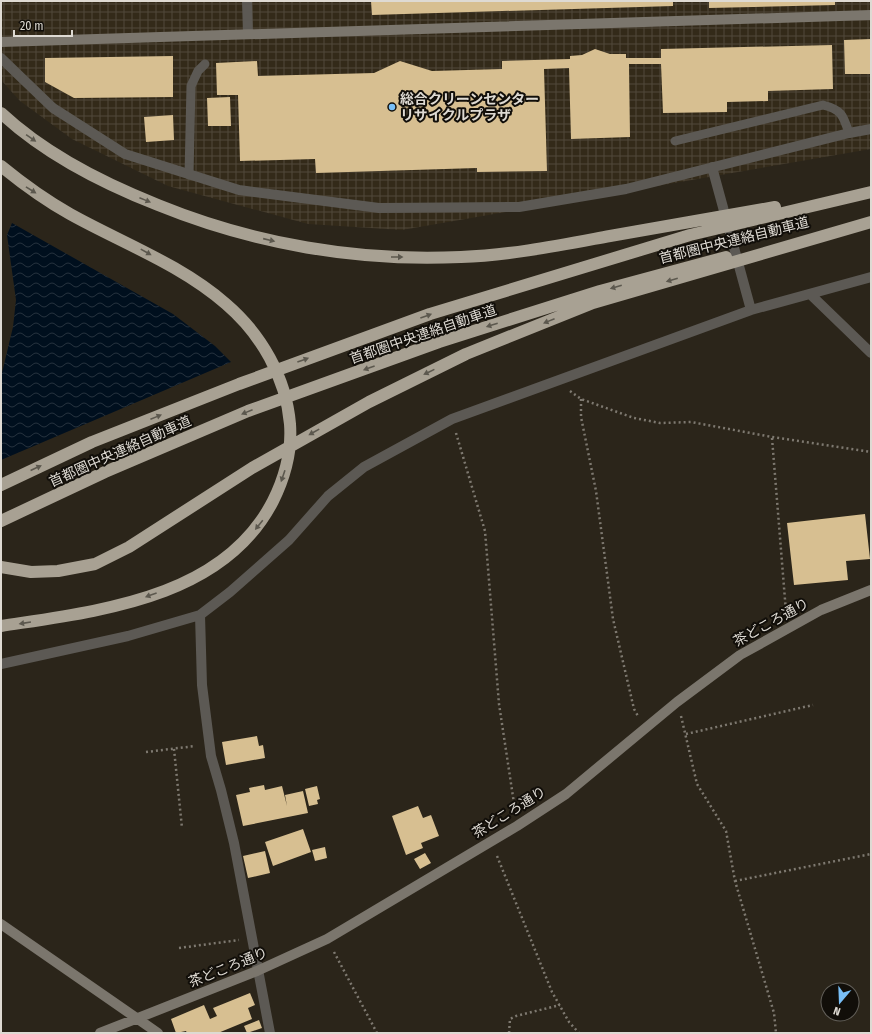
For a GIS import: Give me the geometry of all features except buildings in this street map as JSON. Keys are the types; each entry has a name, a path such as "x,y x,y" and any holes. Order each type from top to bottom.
{"highway":[{"path":"1,113 16,127 49,151 89,174 131,195 184,216 238,233 290,245 387,257 461,257 534,250 871,191"},
{"path":"1,166 25,186 70,214 134,246 181,272 226,303 255,334 273,363 288,404 291,439 287,467 278,492 264,518 246,541 222,561 186,583 131,603 83,614 1,626"},
{"name":"首都圏中央連絡自動車道","path":"1,485 92,442 238,384 430,314 690,235 871,191"},
{"path":"1,567 31,572 58,571 95,564 130,547 252,468 369,402 466,354 593,303 871,222"},
{"name":"首都圏中央連絡自動車道","path":"1,521 105,472 248,411 439,342 600,291 700,263 871,222"}],"street":[{"path":"247,1 248,34"},
{"path":"1,42 871,15"},
{"path":"1,58 53,108 125,154 239,190 379,208 519,207 626,188 849,133 871,129"},
{"path":"712,167 750,306"},
{"path":"1,664 128,636 200,614 230,592 289,540 328,496 364,467 452,419 556,382 750,306 810,294 871,277"},
{"path":"810,294 871,353"},
{"name":"茶どころ通り","path":"100,1033 257,971 327,939 491,840 517,826 566,794 677,702 740,655 821,610 871,590"},
{"path":"200,614 202,685 210,756 232,837 270,1033"},
{"path":"1,924 158,1033"}],"lane":[{"path":"189,175 191,86 198,71 205,64"},
{"path":"675,141 823,105 834,108 842,114 849,133"}],"path":[{"path":"556,382 581,399 634,418 660,422 691,422 772,437 871,452"},
{"path":"581,399 581,417 596,491 613,620 634,709 646,728"},
{"path":"452,419 484,531 499,704 517,826"},
{"path":"772,437 788,628"},
{"path":"677,702 697,784 726,831 735,881 774,1013 776,1033"},
{"path":"686,734 813,705"},
{"path":"146,752 209,745"},
{"path":"174,749 182,828"},
{"path":"491,840 552,992 570,1022 579,1033"},
{"path":"735,881 871,854"},
{"path":"179,948 251,938"},
{"path":"327,939 376,1033"},
{"path":"509,1033 510,1019 516,1016 560,1005"}],"shaded area":[{"path":"1,1 871,1 871,149 402,230 308,224 168,186 72,139 20,101 1,80"}],"water":[{"path":"12,223 173,314 215,346 231,362 1,460 1,377 13,327 16,300 7,235"}],"place":[{"name":"総合クリーンセンター リサイクルプラザ","path":"392,107"}]}
